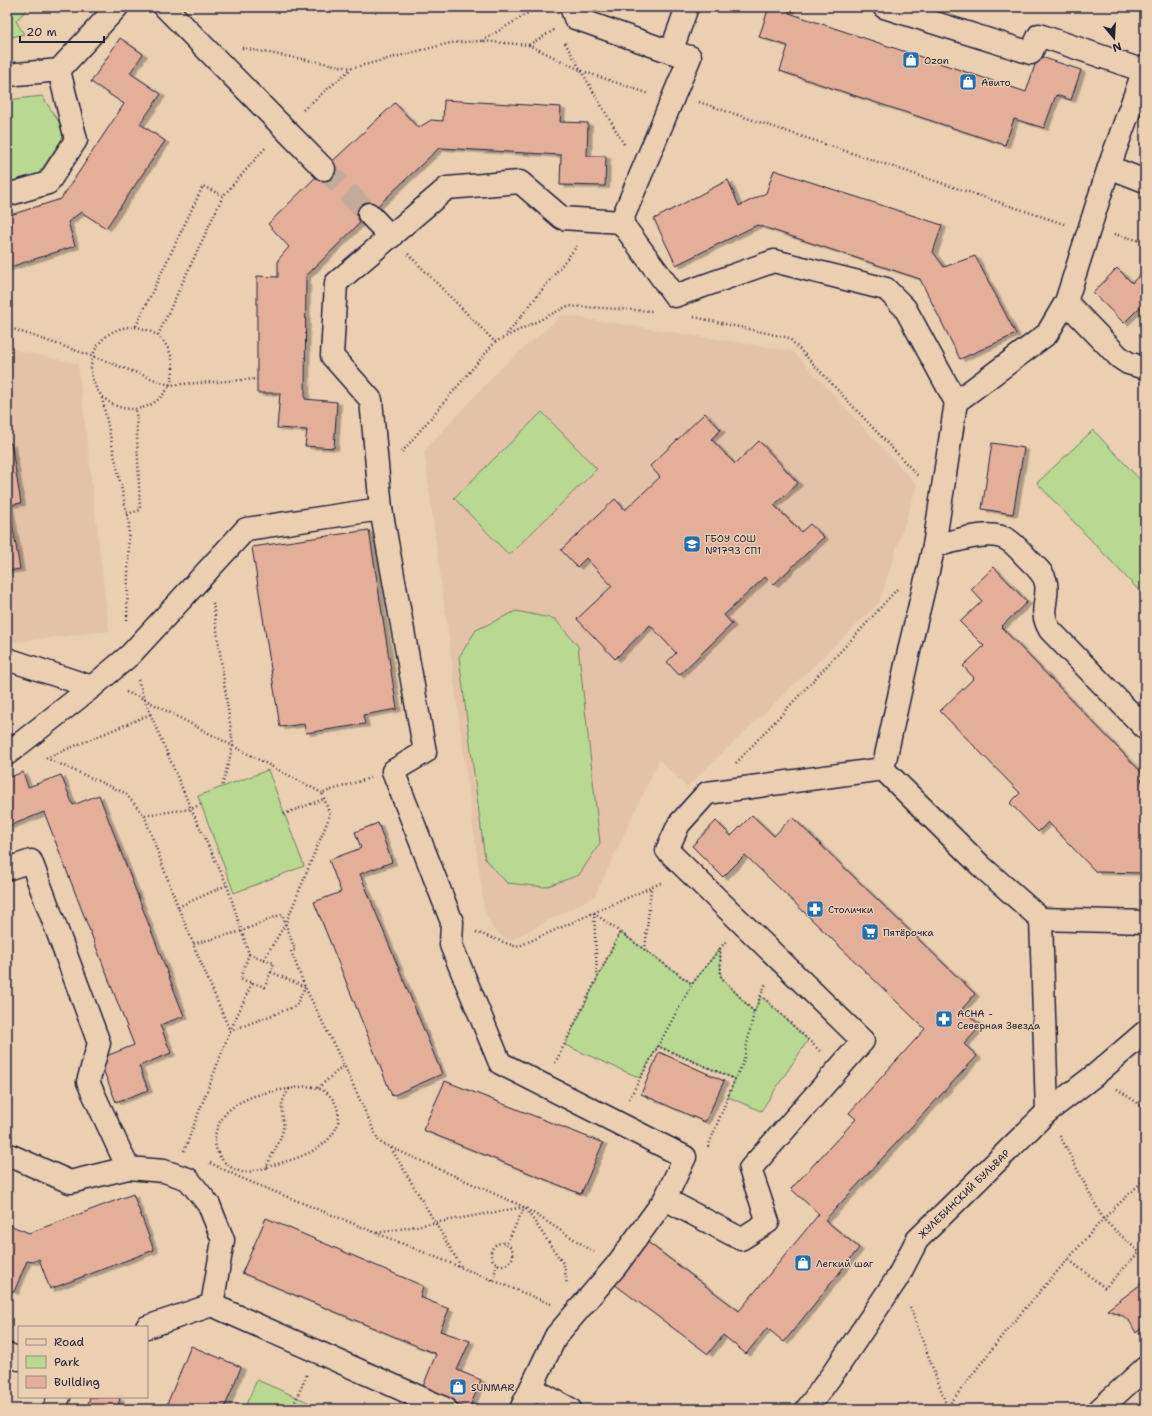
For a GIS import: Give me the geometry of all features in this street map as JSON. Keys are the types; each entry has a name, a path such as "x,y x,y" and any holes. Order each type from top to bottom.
{"street":[{"path":"7,75 59,70 117,7"},
{"path":"165,7 324,169"},
{"path":"571,7 575,18 671,52 690,57 620,222"},
{"path":"671,52 687,7"},
{"path":"884,7 1031,53 1039,35 1144,69 1109,167 1066,302 1047,334 956,402"},
{"path":"7,195 48,183 76,140 59,70"},
{"path":"1109,167 1145,181"},
{"path":"521,1409 556,1336 616,1266 665,1199 685,1157 500,1063 451,945 452,922 393,771 425,752 381,509 371,400 332,356 336,283 447,188 520,182 562,218 620,222 675,296 774,262 886,289 906,308 956,402 934,546 883,769"},
{"path":"369,214 390,237"},
{"path":"1066,302 1119,357 1128,363 1145,368"},
{"path":"7,754 96,684 130,655 246,529 381,509"},
{"path":"934,546 979,536 996,535 1008,539 1042,573 1046,580 1047,588 1044,612 1045,622 1050,630 1145,728"},
{"path":"7,659 96,684"},
{"path":"665,1199 741,1238 768,1222 750,1169 863,1041 667,850 679,824 707,793 883,769"},
{"path":"883,769 981,866 1041,919 1145,922"},
{"path":"7,869 31,861 100,1043 88,1082 128,1168"},
{"path":"1041,919 1047,1112"},
{"name":"ЖУЛЕБИНСКИЙ БУЛЬВАР","path":"807,1409 839,1365 898,1277 917,1240 1047,1112 1095,1075 1145,1032"},
{"path":"7,1154 70,1182 128,1168 164,1171 188,1179 209,1205 223,1240 212,1305"},
{"path":"148,1327 212,1305 446,1409"},
{"path":"7,1354 18,1359"},
{"path":"1100,1409 1145,1368"},
{"path":"531,1388 570,1409"},
{"path":"54,1409 59,1398"}],"path":[{"path":"482,41 538,7"},
{"path":"236,47 352,68 450,43 482,41 529,45 582,71 671,101 700,102 1088,230 1145,242"},
{"path":"158,335 223,196 283,127 352,68"},
{"path":"582,71 641,174"},
{"path":"136,327 203,186 223,196"},
{"path":"506,336 597,220"},
{"path":"390,237 494,342"},
{"path":"378,480 494,342 568,306 669,311 675,296"},
{"path":"691,316 789,338 941,501"},
{"path":"7,327 92,356 169,385 257,379"},
{"path":"136,327 148,330 158,335 170,353 173,364 169,385 164,394 156,402 146,407 136,409 124,409 112,405 102,398 92,380 90,370 92,356 98,343 109,334 122,328 136,327"},
{"path":"102,398 129,523 126,639 130,655 144,699 191,809 227,885 249,954 240,979 265,988 274,963 249,954"},
{"path":"127,514 140,510 136,409"},
{"path":"209,570 233,745 222,787"},
{"path":"734,765 898,588"},
{"path":"96,684 144,699 322,793 330,815 286,923 264,959"},
{"path":"151,714 46,758 125,793 144,815 178,907 230,1031"},
{"path":"322,793 393,771"},
{"path":"284,814 324,799"},
{"path":"144,815 191,809 201,804"},
{"path":"452,922 517,947 689,870"},
{"path":"178,907 227,885"},
{"path":"645,950 651,888"},
{"path":"594,913 692,984"},
{"path":"594,913 597,978"},
{"path":"193,944 242,931 282,914 295,950 291,951 305,987 344,1065 379,1142 524,1207 616,1266"},
{"path":"616,1122 692,984 741,922"},
{"path":"543,1084 565,1045 620,932"},
{"path":"720,948 721,977 754,1012"},
{"path":"685,1157 705,1155 735,1079 743,1063 754,1012 776,956"},
{"path":"271,972 305,987"},
{"path":"187,1158 184,1151 230,1031 252,983"},
{"path":"230,1031 296,1006 305,987"},
{"path":"764,998 838,1069"},
{"path":"657,1046 735,1079"},
{"path":"318,1088 344,1065"},
{"path":"1095,1075 1145,1108"},
{"path":"302,1086 318,1088 329,1095 337,1106 339,1115 335,1132 320,1146 306,1154 266,1168 243,1172 225,1163 218,1155 214,1135 217,1125 228,1111 243,1101 260,1094 302,1086"},
{"path":"266,1168 270,1156 278,1145 283,1132 284,1119 282,1106 289,1089"},
{"path":"1047,1112 1103,1219 1139,1252 1105,1288 1068,1259"},
{"path":"391,1148 462,1268"},
{"path":"184,1151 191,1154"},
{"path":"205,1161 241,1178 557,1306"},
{"path":"241,1178 243,1172"},
{"path":"947,1408 1005,1332 1068,1259 1103,1219 1145,1179"},
{"path":"376,1233 524,1207"},
{"path":"507,1243 524,1207"},
{"path":"524,1207 564,1265 567,1288"},
{"path":"507,1243 512,1248 512,1259 506,1264 497,1264 491,1257 491,1250 496,1244 507,1243"},
{"path":"493,1280 497,1264"},
{"path":"898,1277 947,1408"},
{"path":"292,1409 317,1352"}],"shaded area":[{"path":"562,315 793,351 917,485 879,603 687,787 659,760 595,896 509,941 493,929 484,908 424,451 502,367"},
{"path":"7,348 78,364 109,631 7,643"}],"green space":[{"path":"7,7 29,7 16,21 24,34 7,38"},
{"path":"42,96 66,133 33,182 7,186 7,100"},
{"path":"542,412 597,469 509,555 454,498"},
{"path":"1093,430 1145,485 1145,597 1037,483"},
{"path":"516,611 555,619 578,646 600,843 579,875 545,887 507,883 485,859 459,657 476,630"},
{"path":"268,770 304,866 234,893 198,796"},
{"path":"620,932 692,984 720,948 721,977 754,1012 761,996 808,1040 761,1111 728,1097 735,1079 658,1046 640,1078 565,1045"},
{"path":"257,1380 324,1409 244,1409"}],"building":[{"path":"769,7 791,7 789,13 1026,92 1038,56 1081,70 1071,100 1056,95 1044,128 1014,119 1005,145 780,71 788,46 759,37"},
{"path":"120,38 143,54 130,73 161,94 140,124 165,141 106,228 81,212 68,222 75,246 7,268 7,216 61,199 124,104 91,82"},
{"path":"444,100 561,107 560,122 588,123 587,156 606,156 605,186 560,185 561,155 438,149 306,276 305,399 337,402 334,448 305,446 307,430 277,428 280,393 257,393 257,276 278,277 278,260 289,247 268,224 395,103 418,128 431,120 443,121"},
{"path":"774,170 942,225 933,252 944,267 975,256 1016,334 960,359 920,279 757,225 676,265 654,219 728,180 739,206 766,193"},
{"path":"1117,268 1132,283 1145,269 1145,302 1124,323 1093,293"},
{"name":"ГБОУ СОШ №1793 СП1","path":"705,413 721,430 711,439 735,464 759,441 798,483 774,505 801,532 810,524 824,537 773,585 765,577 724,615 732,624 679,675 667,662 676,653 650,625 615,659 577,619 612,586 586,558 577,567 561,550 615,499 625,510 660,477 650,466"},
{"path":"11,443 21,503 9,505 20,569 7,571 7,444"},
{"path":"992,443 1024,448 1013,514 982,509"},
{"path":"369,530 397,709 363,715 365,724 306,733 304,724 280,727 252,547"},
{"path":"994,567 1027,602 1001,627 1145,776 1141,780 1145,785 1145,873 1096,872 1048,822 1038,832 1010,803 1020,793 940,711 974,678 963,666 984,646 960,622 982,601 971,589"},
{"path":"23,772 28,787 61,775 73,805 99,795 184,1016 160,1025 171,1053 139,1066 148,1090 116,1102 99,1059 134,1045 44,812 9,826 7,820 7,778"},
{"path":"752,815 774,836 792,817 975,994 962,1009 981,1026 964,1044 977,1056 825,1220 859,1248 784,1342 767,1328 746,1354 723,1335 708,1354 614,1284 646,1241 739,1311 819,1214 791,1189 856,1119 849,1113 925,1029 745,855 723,877 692,846 716,821 731,836"},
{"path":"378,823 392,862 360,874 442,1074 392,1096 314,902 341,892 329,860 361,848 355,832"},
{"path":"659,1052 724,1081 705,1122 641,1094"},
{"path":"445,1081 603,1143 581,1194 423,1130"},
{"path":"133,1194 154,1250 50,1289 39,1259 33,1262 27,1261 14,1292 7,1289 7,1224 29,1233"},
{"path":"266,1218 423,1286 420,1297 449,1309 440,1331 470,1341 457,1370 481,1380 469,1409 422,1389 436,1354 242,1273"},
{"path":"1145,1281 1145,1324 1136,1333 1130,1322 1122,1315 1107,1310"},
{"path":"191,1346 241,1367 224,1409 165,1409"},
{"path":"90,1398 120,1398 117,1409 87,1409"}],"tunnel":[{"path":"324,169 369,214"}],"place":[{"name":"Ozon","path":"911,60"},
{"name":"Авито","path":"968,82"},
{"name":"ГБОУ СОШ №1793 СП1","path":"692,544"},
{"name":"Столички","path":"815,909"},
{"name":"Пятёрочка","path":"870,932"},
{"name":"АСНА - Северная Звезда","path":"944,1019"},
{"name":"Легкий шаг","path":"803,1263"},
{"name":"SUNMAR","path":"458,1387"}]}
